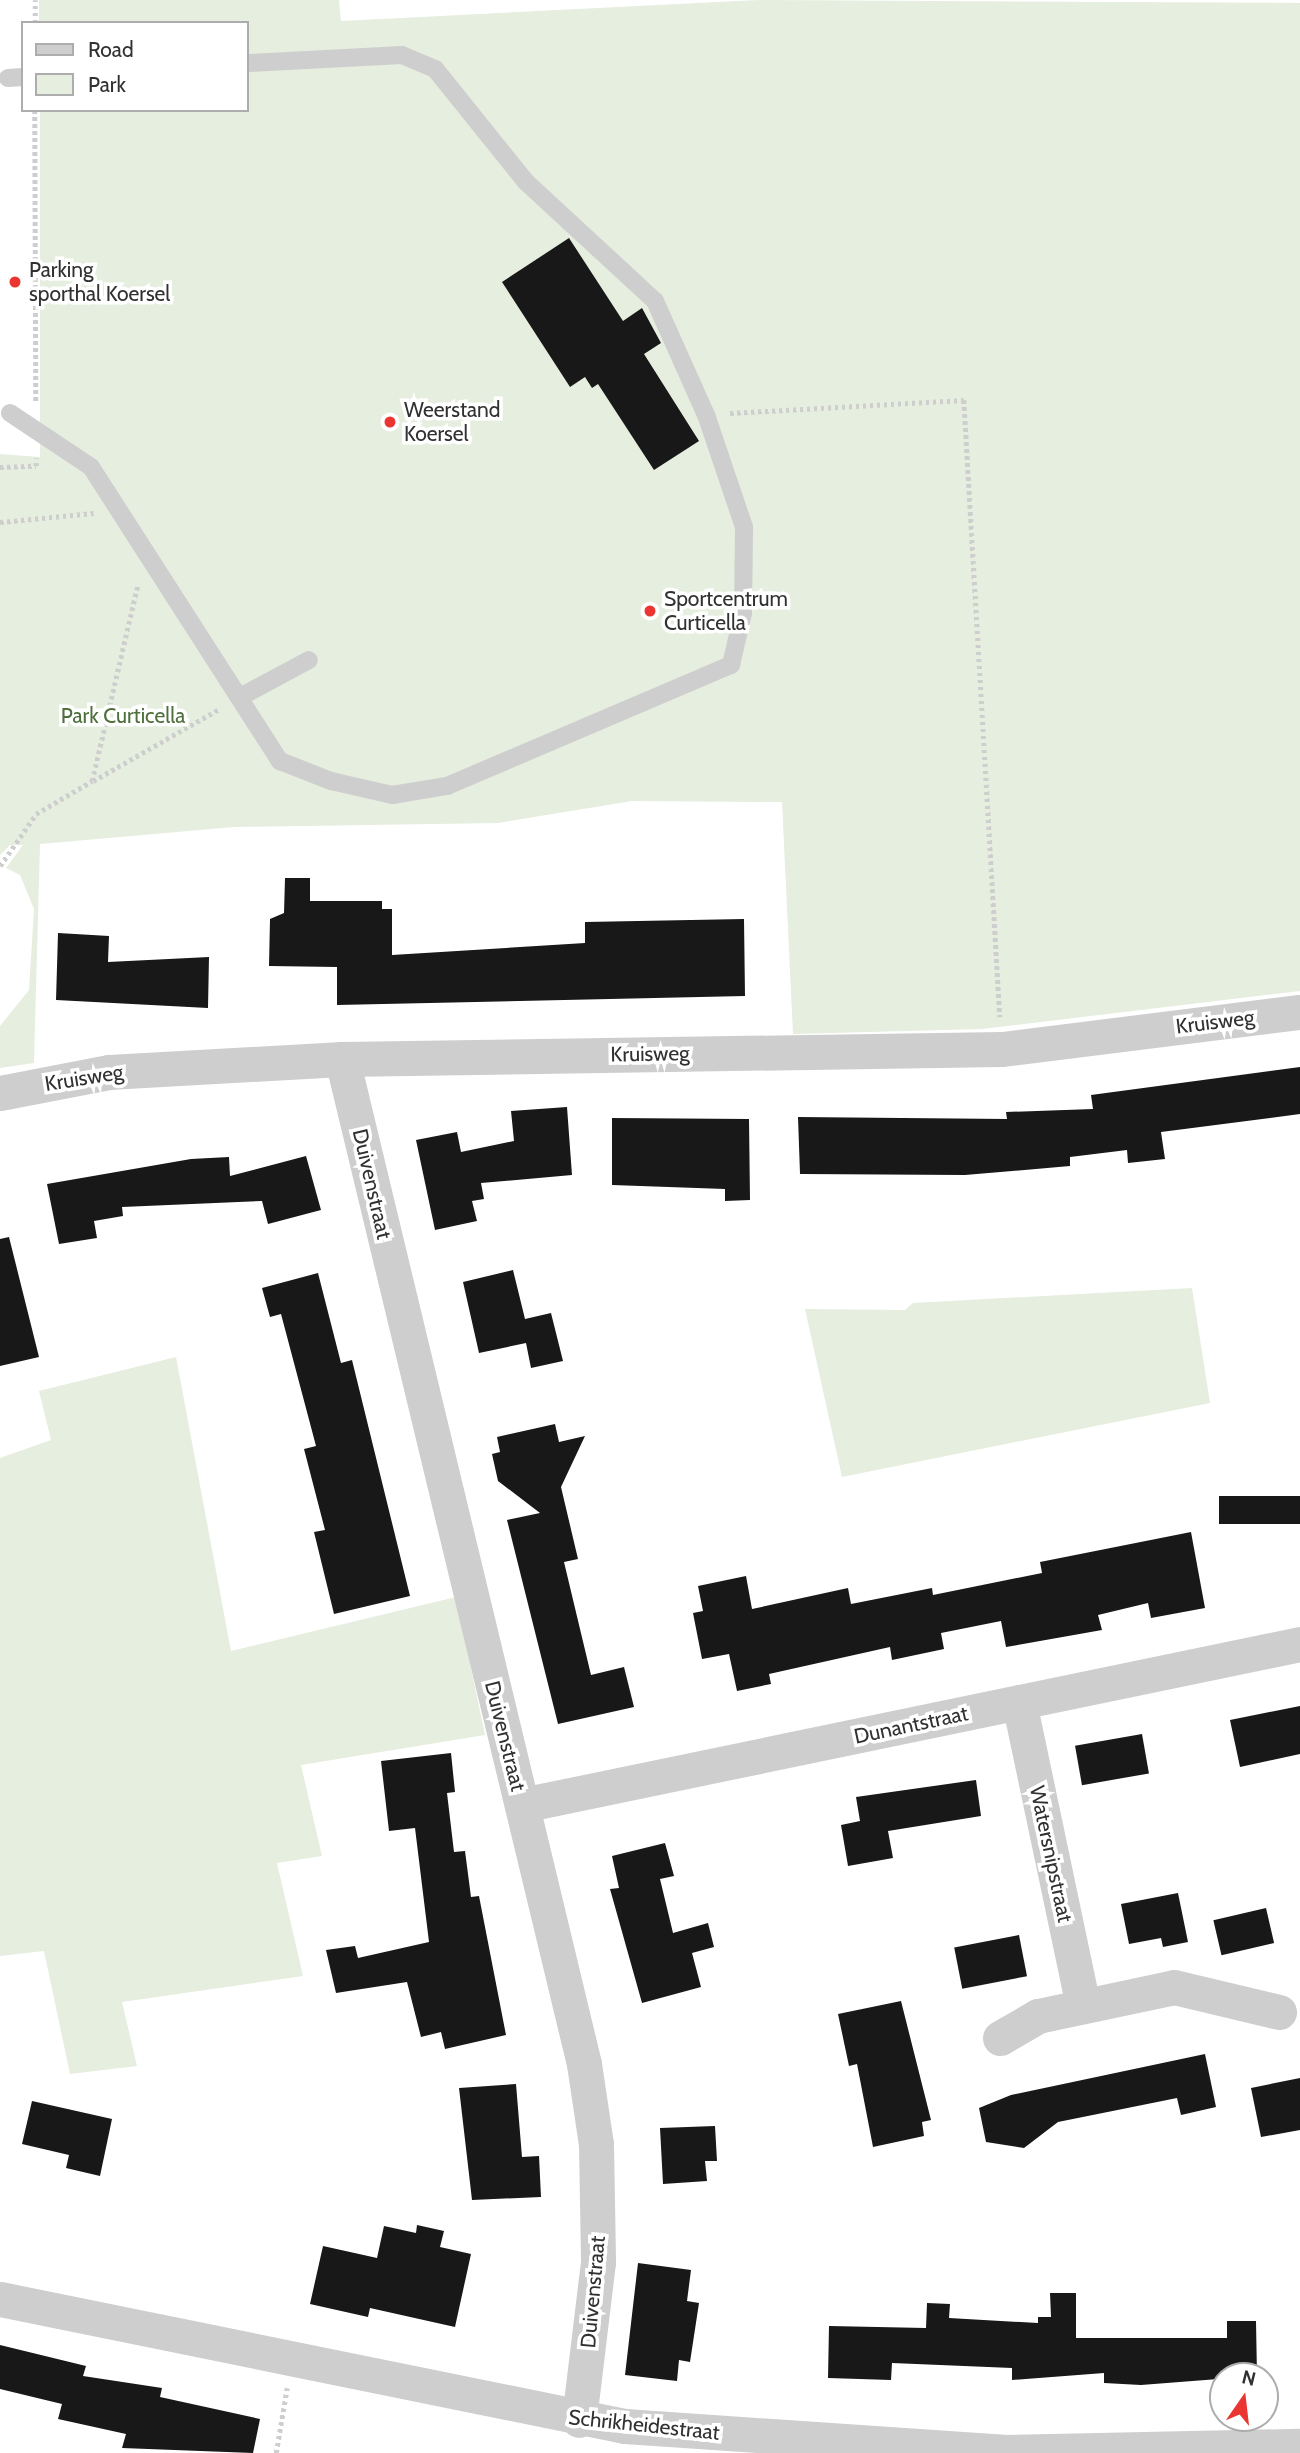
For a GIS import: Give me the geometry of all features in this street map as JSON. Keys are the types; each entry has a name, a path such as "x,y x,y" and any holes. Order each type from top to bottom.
{"street":[{"name":"Kruisweg","path":"0,1093 109,1072 342,1059 1002,1049 1300,1012"},
{"name":"Duivenstraat","path":"342,1059 584,2064 596,2144 598,2262 579,2420"},
{"name":"Dunantstraat","path":"522,1805 1300,1644"},
{"name":"Watersnipstraat","path":"1019,1702 1083,2005"},
{"path":"1000,2038 1038,2016 1083,2005 1191,1987 1222,2001 1279,2012"},
{"name":"Schrikheidestraat","path":"0,2299 293,2358 579,2420 623,2440 1003,2452 1244,2451 1300,2446"}],"lane":[{"path":"9,413 36,434 92,467 280,761 392,795 447,786 731,665 743,613 744,527 706,415 655,301 526,182 435,69 402,55 248,63"},
{"path":"240,697 309,660"}],"path":[{"path":"35,0 35,21"},
{"path":"0,467 36,466 35,112"},
{"path":"706,415 964,400 1002,1049"},
{"path":"0,522 120,511"},
{"path":"92,781 144,549"},
{"path":"0,866 36,814 240,697"},
{"path":"276,2453 293,2358"}],"green space":[{"name":"Sportcentrum Curticella","path":"39,0 339,0 341,21 759,0 1300,3 1300,991 982,1029 793,1034 782,802 632,801 498,823 234,827 40,844 34,1063 0,1068 0,1026 29,990 34,909 20,875 6,868 23,845 10,845 0,855 0,454 40,457 40,112 248,112 248,21 39,21"},
{"path":"1192,1288 1210,1403 842,1477 805,1309 905,1310 913,1303"},
{"path":"176,1357 231,1651 456,1597 485,1735 301,1765 322,1856 277,1863 303,1976 122,2002 137,2066 70,2074 44,1951 0,1956 0,1458 51,1440 39,1391"}],"building":[{"path":"569,238 623,321 642,308 661,343 644,354 699,441 654,470 598,384 592,388 585,377 570,387 502,282"},
{"path":"285,878 310,878 310,901 382,901 382,909 392,909 392,955 585,943 585,922 744,919 745,996 337,1005 337,967 269,966 270,919 284,913"},
{"path":"58,933 109,936 108,962 209,957 208,1008 56,1000"},
{"path":"1300,1067 1300,1114 1161,1132 1165,1159 1128,1163 1127,1150 1070,1157 1070,1166 965,1175 800,1174 798,1117 1007,1119 1006,1112 1093,1109 1091,1095"},
{"path":"567,1107 572,1175 481,1183 484,1199 472,1201 477,1221 435,1230 416,1140 457,1132 461,1152 514,1141 511,1111"},
{"path":"612,1118 749,1119 750,1200 725,1201 725,1189 612,1185"},
{"path":"306,1156 321,1210 268,1224 262,1201 122,1207 123,1216 94,1221 97,1238 59,1244 47,1184 191,1159 229,1157 230,1176"},
{"path":"9,1237 39,1357 0,1366 0,1239"},
{"path":"513,1270 525,1319 551,1313 563,1361 531,1368 526,1343 479,1353 463,1282"},
{"path":"318,1273 341,1363 352,1360 410,1596 334,1614 314,1532 325,1530 304,1449 316,1446 281,1314 270,1317 262,1288"},
{"path":"555,1424 559,1442 585,1436 561,1487 578,1559 564,1562 591,1675 624,1667 634,1707 558,1724 507,1520 540,1513 498,1481 492,1454 500,1452 497,1437"},
{"path":"1219,1496 1300,1496 1300,1524 1219,1524"},
{"path":"1191,1532 1205,1608 1151,1618 1148,1603 1098,1615 1102,1630 1006,1647 1001,1621 941,1633 944,1649 892,1660 890,1647 769,1674 771,1684 737,1691 729,1654 702,1659 693,1613 703,1611 698,1586 746,1576 752,1609 848,1588 851,1604 932,1588 933,1595 1042,1573 1040,1562"},
{"path":"1300,1706 1300,1754 1240,1767 1230,1720"},
{"path":"1142,1734 1149,1773 1082,1785 1075,1746"},
{"path":"451,1753 455,1792 447,1793 454,1852 465,1851 471,1897 479,1896 506,2035 445,2049 441,2032 421,2037 407,1982 336,1993 326,1950 355,1946 358,1958 429,1942 415,1828 389,1831 381,1761"},
{"path":"976,1780 981,1816 888,1831 893,1858 848,1866 841,1825 860,1821 856,1797"},
{"path":"665,1843 674,1876 660,1879 673,1933 708,1923 714,1947 692,1953 701,1987 642,2003 610,1889 619,1888 612,1856"},
{"path":"1178,1893 1188,1942 1163,1947 1161,1938 1129,1944 1121,1904"},
{"path":"1266,1908 1274,1943 1221,1955 1213,1920"},
{"path":"1019,1935 1027,1976 962,1989 954,1948"},
{"path":"901,2001 931,2120 922,2122 924,2136 873,2147 857,2064 849,2066 838,2014"},
{"path":"1205,2054 1216,2107 1181,2115 1177,2098 1058,2122 1024,2148 986,2142 979,2108 1011,2095"},
{"path":"1300,2078 1300,2130 1261,2137 1251,2088"},
{"path":"516,2084 522,2157 539,2156 541,2197 472,2200 459,2088"},
{"path":"32,2101 112,2119 100,2176 66,2168 69,2155 22,2144"},
{"path":"715,2126 717,2161 705,2161 707,2181 663,2184 660,2128"},
{"path":"417,2225 444,2231 440,2247 471,2254 455,2327 370,2308 368,2317 310,2304 323,2246 377,2258 384,2226 416,2233"},
{"path":"638,2263 691,2270 687,2301 699,2303 690,2362 679,2360 677,2381 625,2375"},
{"path":"1050,2293 1076,2293 1076,2338 1227,2338 1227,2321 1256,2321 1257,2362 1209,2362 1209,2380 1141,2385 1104,2383 1104,2373 1012,2380 1012,2368 892,2363 891,2380 828,2378 829,2326 926,2328 927,2303 950,2304 949,2318 1038,2323 1038,2317 1051,2317"},
{"path":"0,2345 86,2366 83,2376 162,2388 160,2397 260,2419 253,2453 122,2448 126,2434 58,2419 62,2404 0,2389"}],"place":[{"name":"Parking sporthal Koersel","path":"15,282"},
{"name":"Weerstand Koersel","path":"390,422"},
{"name":"Sportcentrum Curticella","path":"650,611"}],"park label":[{"name":"Park Curticella","path":"123,716"}]}
